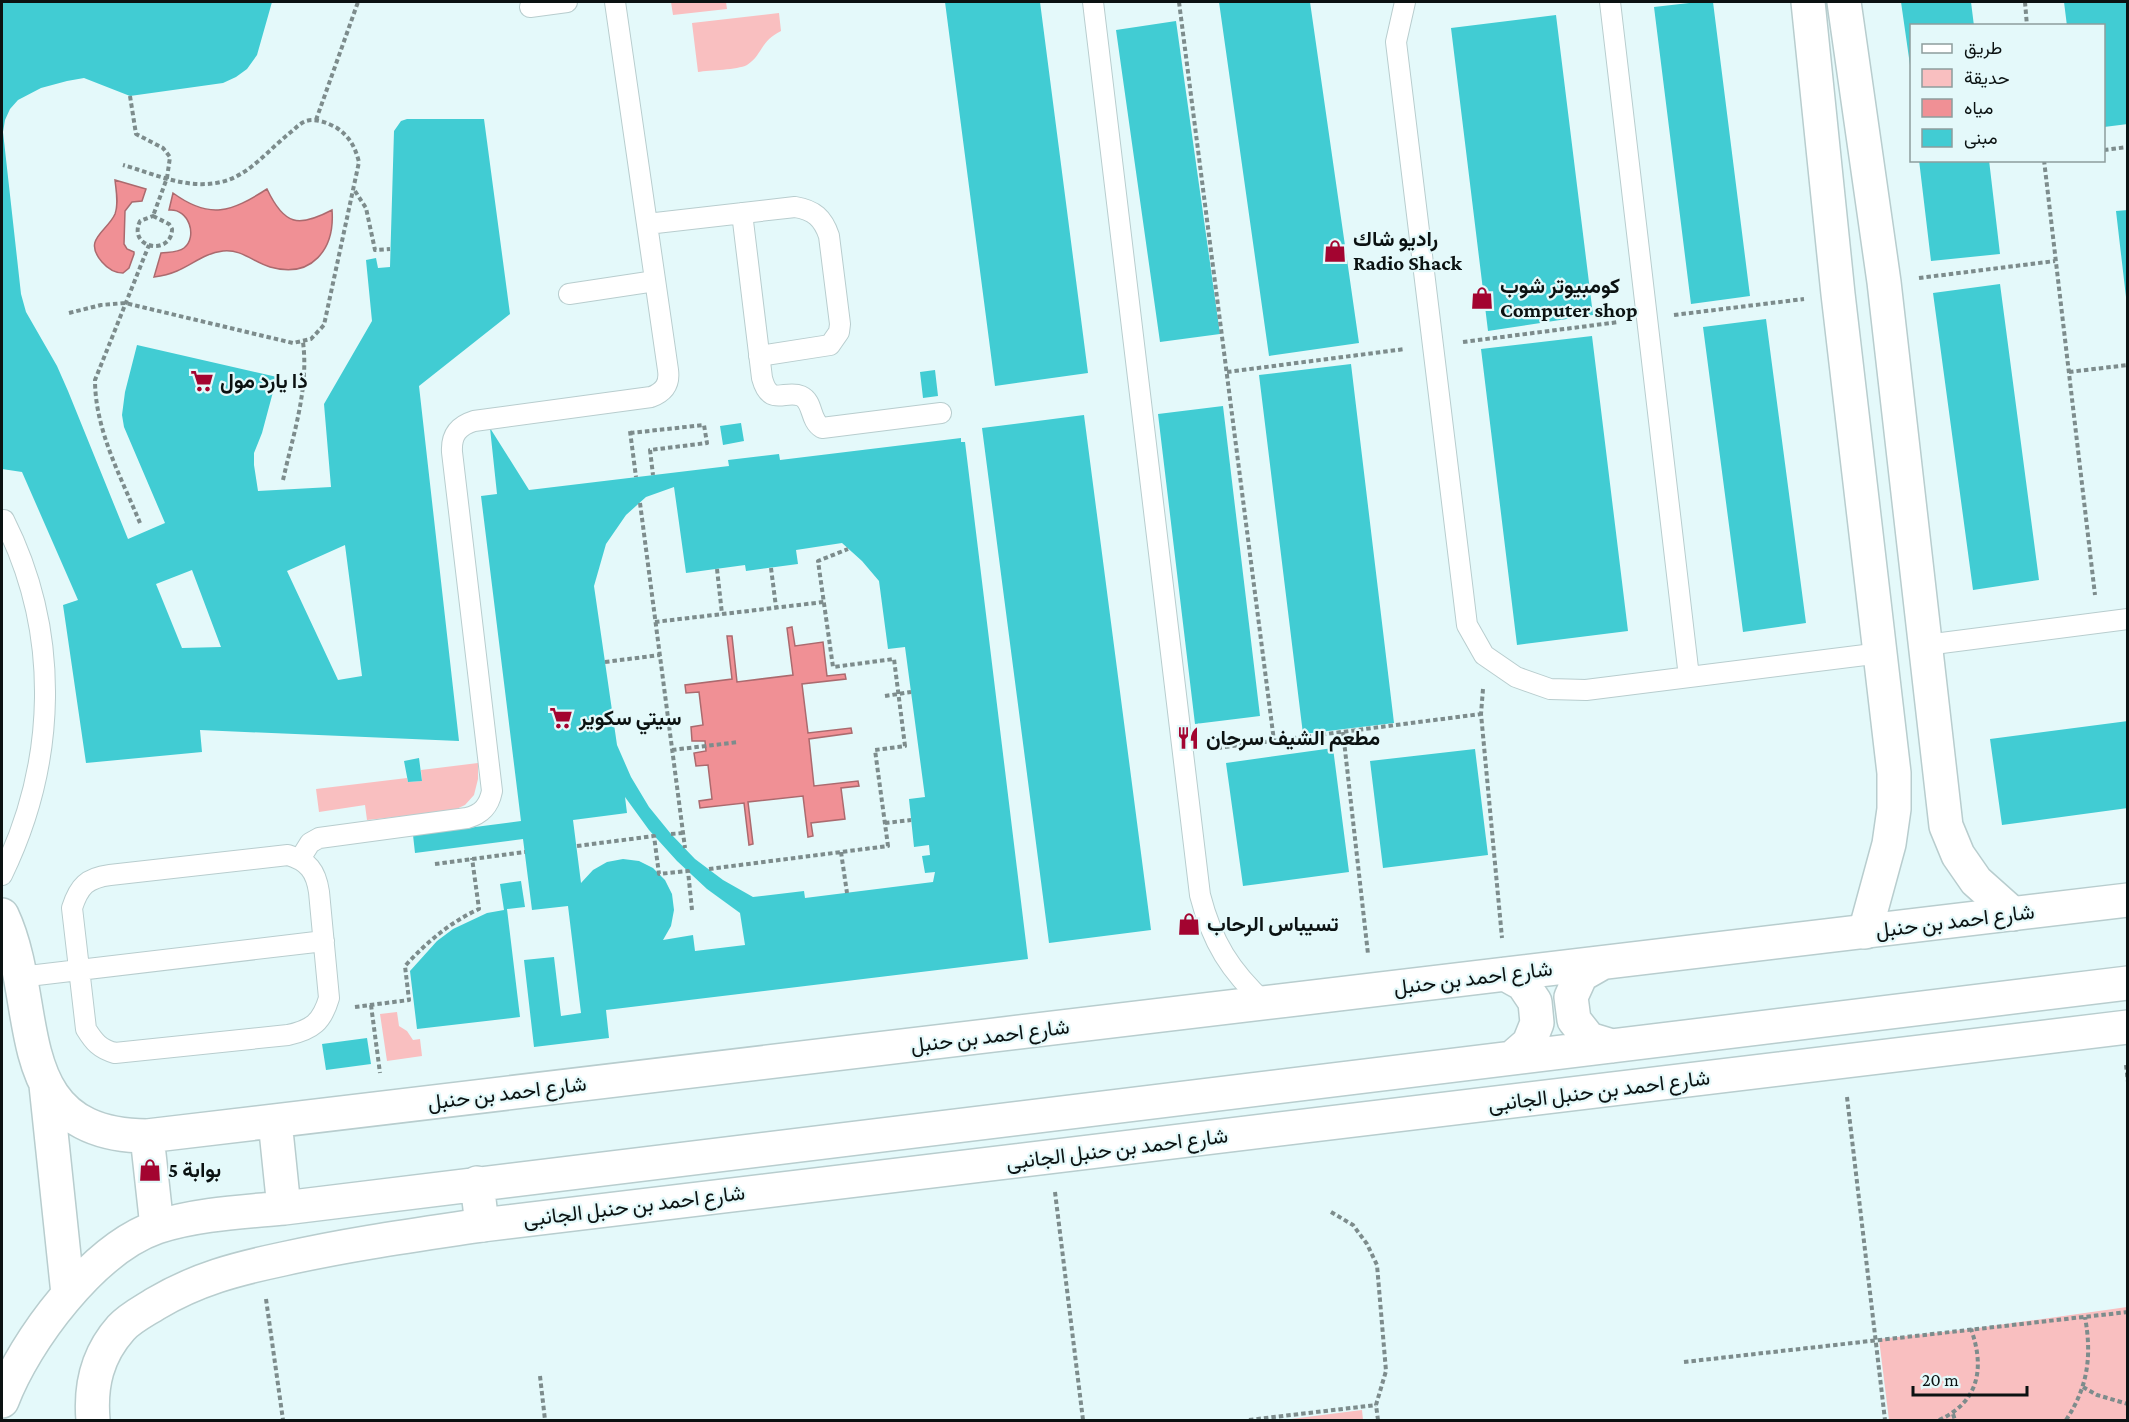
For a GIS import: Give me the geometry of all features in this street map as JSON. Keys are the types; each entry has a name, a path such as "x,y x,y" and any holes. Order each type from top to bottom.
{"street":[{"path":"1808,2 1838,294 1894,773 1894,809 1889,844 1864,932"},
{"path":"1844,2 1884,282 1946,826 1958,855 1976,880 2013,914"},
{"name":"شارع احمد بن حنبل","path":"2,915 20,977 30,1041 46,1085 63,1107 81,1122 102,1132 125,1136 147,1136 2127,900"},
{"path":"1602,963 1581,975 1571,997 1574,1020 1589,1039 1612,1046"},
{"path":"1505,974 1523,984 1534,1002 1536,1013 1536,1023 1529,1043 1513,1057"},
{"path":"2,1401 31,1344 68,1294 103,1259 128,1241 157,1227 209,1216 2127,983"},
{"name":"شارع احمد بن حنبل الجانبى","path":"93,1420 94,1375 104,1351 122,1326 174,1292 222,1273 368,1242 482,1225 2127,1027"},
{"path":"46,1085 68,1294"},
{"path":"275,1121 284,1208"},
{"path":"147,1136 157,1227"},
{"path":"477,1184 482,1225"}],"lane":[{"path":"530,7 567,2"},
{"path":"300,859 310,843 319,838 477,815 485,809 492,791 452,453 453,437 465,424 474,421 651,397 663,391 667,385 669,378 615,2"},
{"path":"1093,2 1200,895 1207,921 1231,967 1247,987 1266,1004"},
{"path":"1405,2 1396,42 1467,625 1484,655 1516,677 1550,689 1586,690 1881,653"},
{"path":"1610,2 1689,677"},
{"path":"647,224 795,207 807,209 818,215 829,237 840,324 839,333 830,345 759,356"},
{"path":"742,213 759,356 765,387 770,393 777,396 795,395 805,399 813,420 822,428 941,413"},
{"path":"570,294 655,281"},
{"path":"2,875 25,819 36,779 43,739 46,696 39,622 33,595 19,550 4,520"},
{"path":"1926,645 2127,619"},
{"path":"288,855 300,859 311,867 317,879 324,941 329,998 325,1011 316,1024 303,1032 115,1053 102,1049 92,1041 86,1029 72,908 76,895 85,884 96,877 288,855"},
{"path":"20,977 324,941"}],"path":[{"path":"316,120 358,2"},
{"path":"1179,2 1274,741"},
{"path":"2025,2 2028,24"},
{"path":"130,96 136,134 163,148 170,157 167,178 153,216"},
{"path":"69,313 101,305 125,303 293,343 303,342 319,333 324,325 359,162 350,138 340,130 316,120 307,121 298,126 241,175 231,179 199,184 185,183 123,165"},
{"path":"2105,150 2127,147"},
{"path":"2044,162 2098,622"},
{"path":"354,190 366,208 375,250 390,249"},
{"path":"153,216 169,224 172,229 172,235 166,243 156,246 141,241 137,227 140,221 153,216"},
{"path":"140,523 104,435 95,401 94,380 149,245"},
{"path":"1884,282 2055,261"},
{"path":"1227,372 1838,294"},
{"path":"283,480 303,389 305,372 303,342"},
{"path":"2068,372 2127,365"},
{"path":"636,477 631,436 704,425 707,443 650,450 653,475"},
{"path":"640,503 685,848"},
{"path":"709,869 888,846 875,750 905,746 894,658 833,667 818,561 848,549"},
{"path":"771,568 776,607"},
{"path":"717,569 722,614"},
{"path":"656,622 824,602"},
{"path":"605,662 660,655"},
{"path":"1484,655 1481,714 1505,974"},
{"path":"885,696 911,692"},
{"path":"1183,752 1481,714"},
{"path":"1343,732 1372,990"},
{"path":"672,750 739,742"},
{"path":"885,823 911,820"},
{"path":"671,834 683,833"},
{"path":"577,846 654,836 659,874 688,871 692,910"},
{"path":"435,864 525,852"},
{"path":"841,852 847,893"},
{"path":"325,1011 409,1000 405,966 442,930 479,909 472,858"},
{"path":"371,1005 379,1059"},
{"path":"1842,1062 1886,1420"},
{"path":"1050,1157 1083,1420"},
{"path":"1331,1212 1353,1225 1367,1244 1377,1265 1386,1371 1376,1405 1378,1420"},
{"path":"261,1263 283,1420"},
{"path":"1684,1362 2127,1312"},
{"path":"2066,1420 2083,1387 2088,1364 2089,1340 2085,1317"},
{"path":"1939,1420 1953,1414 1966,1401 1975,1384 1979,1366 1977,1347 1971,1329"},
{"path":"540,1376 545,1420"},
{"path":"2083,1387 2097,1395 2127,1404"},
{"path":"1249,1420 1376,1405"},
{"path":"1302,1414 1303,1420"},
{"path":"1953,1414 1955,1420"}],"green space":[{"path":"671,2 726,2 727,9 673,15"},
{"path":"779,13 781,31 769,39 747,65 698,72 692,23"},
{"path":"478,763 478,779 474,795 465,805 452,811 367,820 365,805 319,812 316,789 407,778 408,782 422,781 421,770"},
{"path":"397,1012 399,1026 407,1031 413,1040 420,1039 422,1056 387,1061 380,1014"},
{"path":"2127,1307 2127,1420 1889,1420 1879,1339 1971,1329"},
{"path":"1362,1410 1363,1420 1283,1420"}],"water":[{"path":"115,180 146,189 142,201 132,202 125,211 124,244 134,254 129,268 123,273 107,267 96,254 94,247 98,236 115,214 117,201"},
{"path":"267,189 280,210 293,220 310,219 332,210 329,237 318,258 298,269 285,270 264,265 236,252 223,251 205,256 174,272 154,277 161,253 182,250 190,237 191,231 186,218 176,211 169,210 173,193 198,207 220,210 242,203"},
{"path":"792,627 795,646 823,642 827,676 845,674 846,679 802,684 808,733 851,728 852,733 809,739 814,786 858,781 859,786 841,788 845,819 811,823 813,836 808,837 803,796 748,802 753,844 749,845 744,803 700,808 699,801 712,799 708,765 696,766 694,753 706,751 705,741 692,741 691,727 703,725 699,692 686,693 685,685 732,679 727,636 732,636 737,682 793,675 787,628"}],"building":[{"name":"ذا يارد مول","path":"2,2 272,2 257,55 247,69 223,83 130,96 84,78 41,88 18,100 10,109 5,120 3,132 21,294 26,312 57,366 128,539 165,523 124,427 122,415 125,392 137,345 277,377 262,433 254,453 258,491 331,487 324,404 372,321 366,260 376,258 378,268 390,267 394,131 401,121 407,119 484,119 510,314 419,386 459,741 200,730 202,752 86,763 63,605 78,600 22,472 2,469","holes":["345,545 362,676 338,680 287,571","192,570 221,647 182,648 156,584"]},
{"path":"945,2 1040,2 1088,373 995,386"},
{"path":"1219,2 1310,2 1359,343 1269,356"},
{"path":"1713,2 1750,296 1691,304 1654,7"},
{"path":"1901,2 1971,2 1974,24 1910,24 1910,65"},
{"path":"2064,2 2128,2 2128,124 2105,127 2105,24 2067,24"},
{"path":"1556,15 1593,315 1488,331 1451,28"},
{"path":"1176,21 1220,334 1160,342 1116,30"},
{"path":"1919,162 1989,162 2000,254 1931,261"},
{"path":"2128,210 2128,297 2126,297 2116,211"},
{"path":"2000,284 2039,580 1973,590 1933,293"},
{"path":"1766,319 1806,623 1743,632 1703,327"},
{"path":"1592,336 1628,631 1517,645 1481,349"},
{"path":"1351,364 1394,723 1303,734 1259,375"},
{"path":"935,370 938,396 923,398 920,372"},
{"path":"1223,406 1260,716 1195,724 1158,414"},
{"path":"1084,415 1151,930 1049,943 982,428"},
{"path":"741,423 744,441 723,445 720,426"},
{"name":"سيتي سكوير","path":"490,428 529,490 729,466 728,460 779,454 780,460 961,438 961,442 965,442 1028,959 606,1010 609,1038 534,1047 524,960 554,957 561,1016 581,1013 568,906 532,910 523,839 415,853 413,835 521,821 481,496 497,494","holes":["674,487 686,573 745,565 746,571 798,564 796,550 842,543 879,581 888,649 905,647 925,797 909,799 914,847 929,845 930,855 922,856 925,873 935,872 933,882 805,898 804,891 753,897 723,880 695,859 649,807 631,777 617,745 594,586 606,544 626,515 646,497","625,797 649,830 677,861 707,889 740,913 745,945 695,951 693,935 663,940 671,926 674,910 672,894 665,880 653,868 639,861 623,859 607,862 593,870 581,883 573,820 627,813"]},
{"path":"2128,721 2128,808 2002,825 1990,739"},
{"path":"1333,748 1349,872 1243,886 1226,763"},
{"path":"1475,749 1488,855 1383,868 1370,761"},
{"path":"419,758 422,781 408,782 404,761"},
{"path":"521,881 525,907 507,909 520,1017 417,1029 410,971 437,941 453,929 487,913 504,910 500,884"},
{"path":"367,1038 371,1064 326,1070 322,1044"}],"place":[{"name":"راديو شاك Radio Shack","path":"1335,251"},
{"name":"كومبيوتر شوب Computer shop","path":"1482,298"},
{"name":"ذا يارد مول","path":"202,381"},
{"name":"سيتي سكوير","path":"561,718"},
{"name":"مطعم الشيف سرحان","path":"1188,738"},
{"name":"تسيباس الرحاب","path":"1189,924"},
{"name":"بوابة 5","path":"150,1170"}]}
